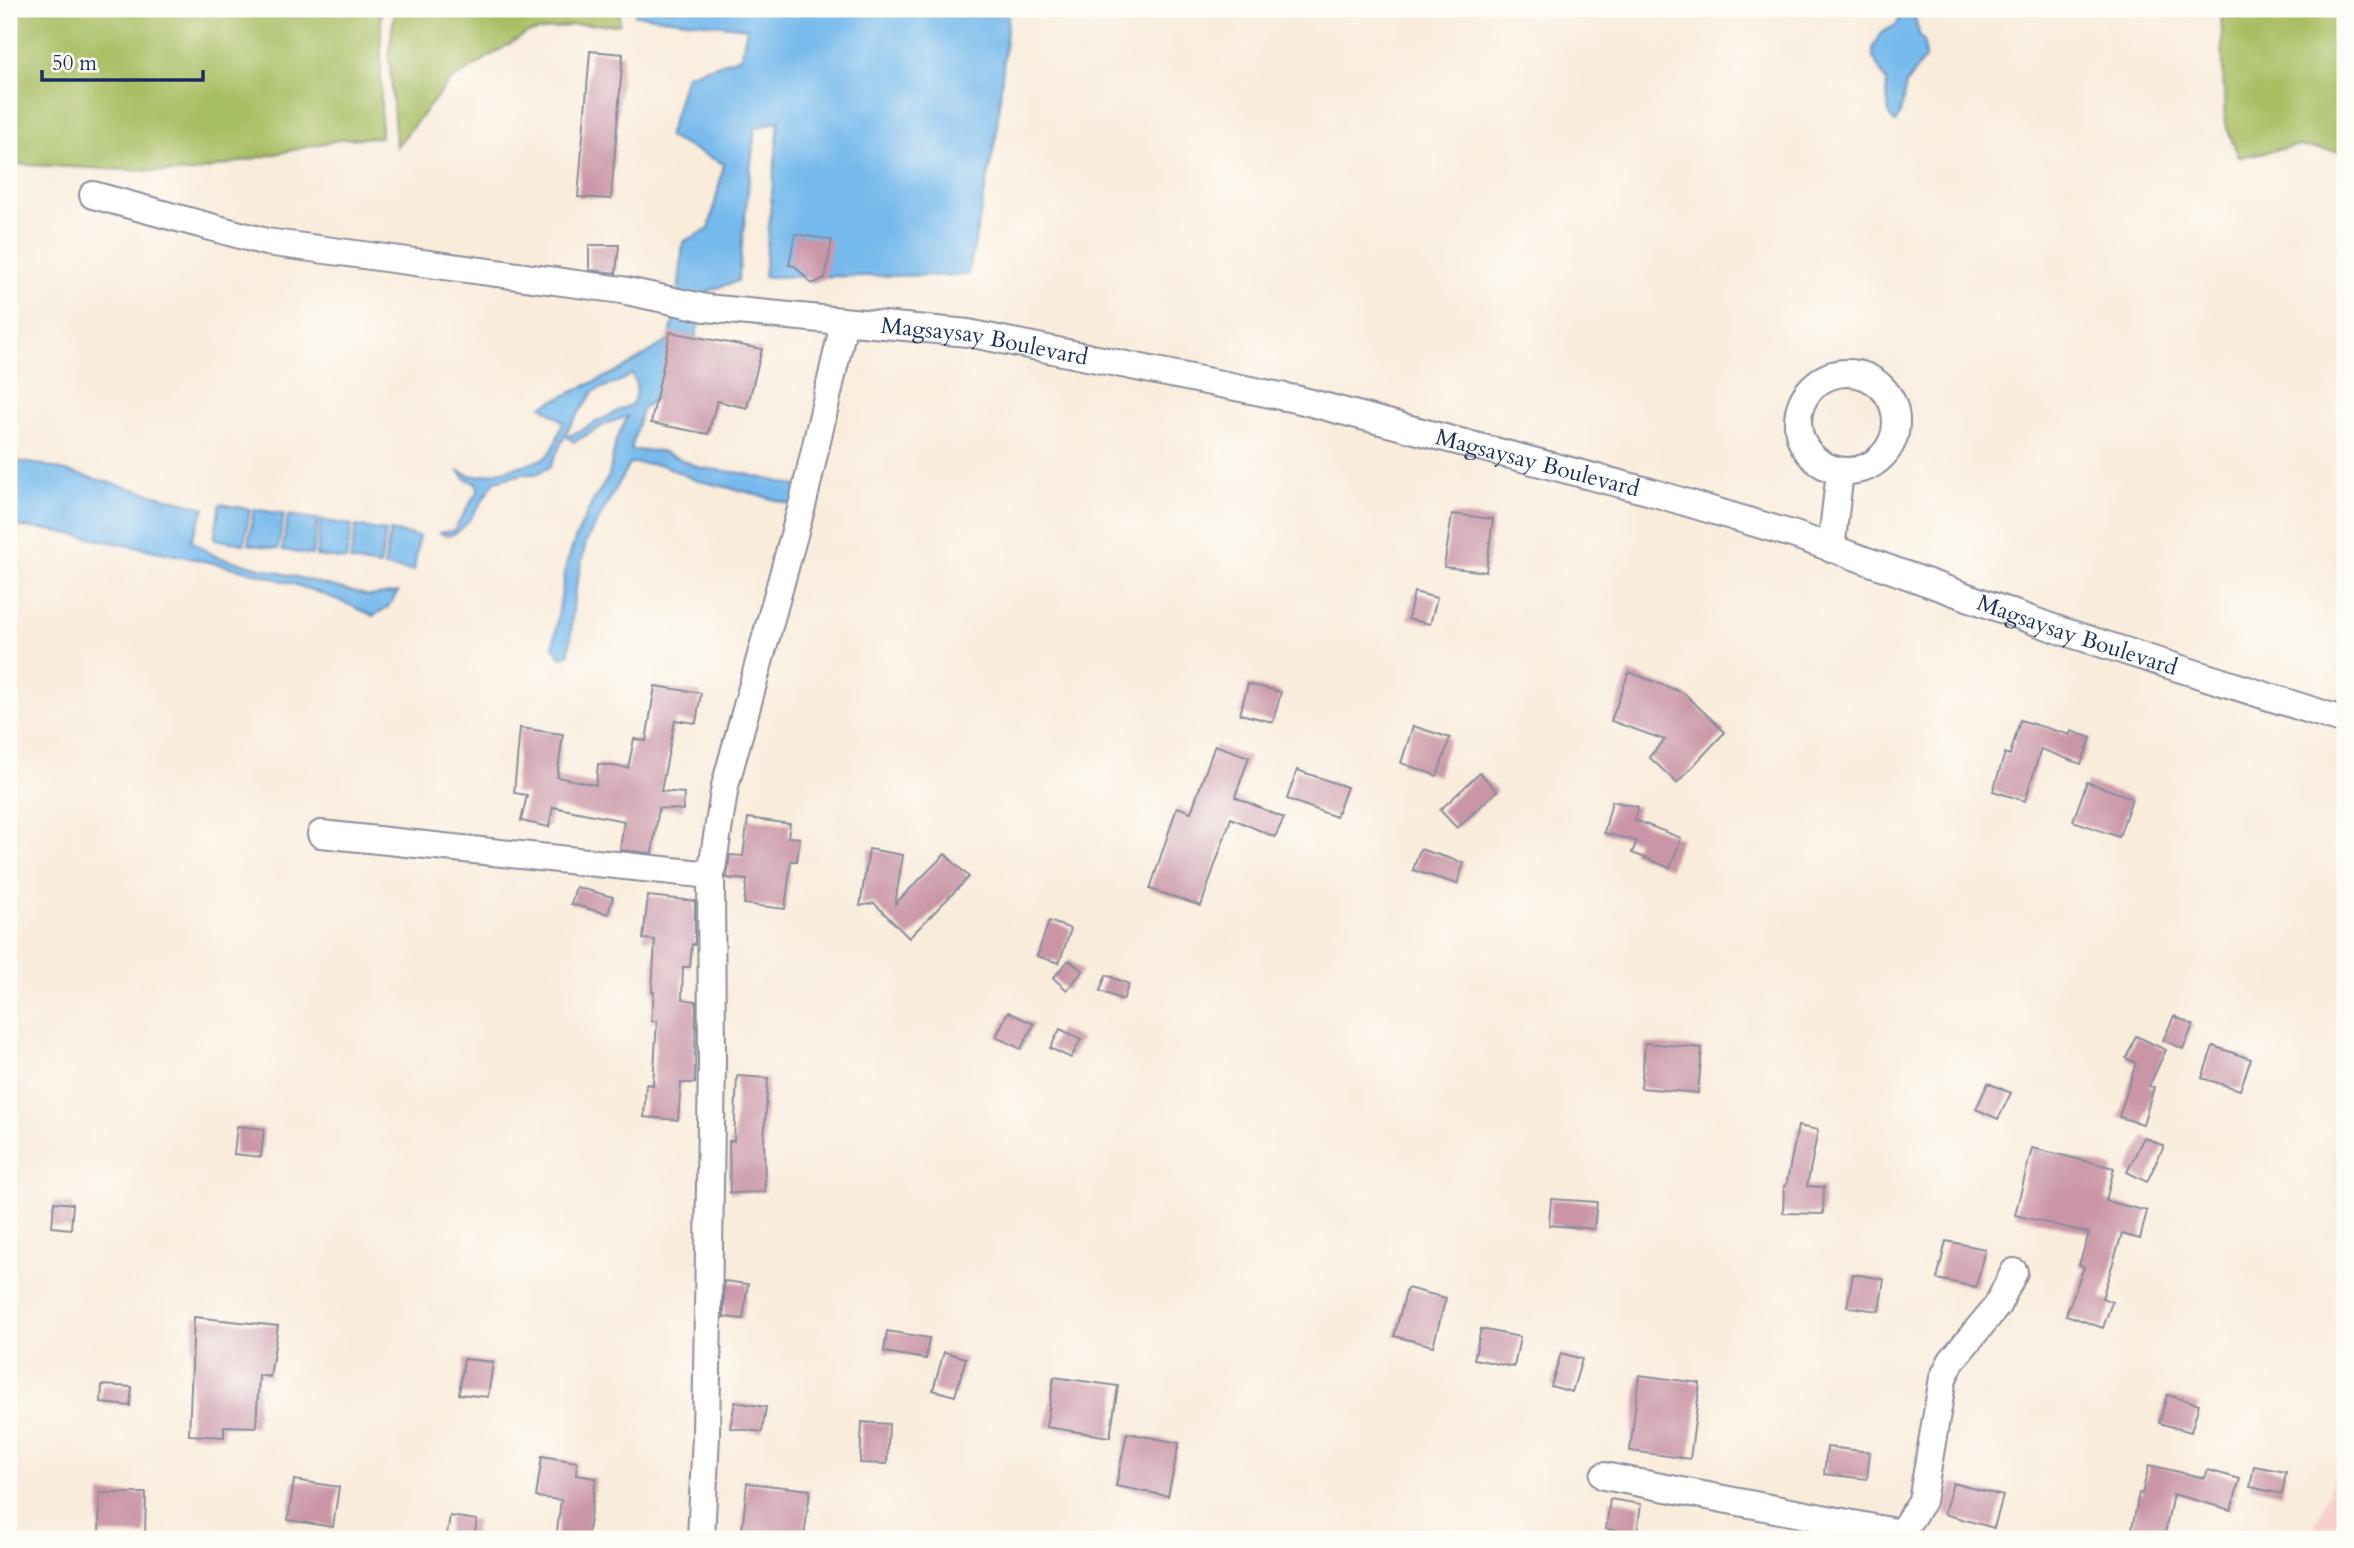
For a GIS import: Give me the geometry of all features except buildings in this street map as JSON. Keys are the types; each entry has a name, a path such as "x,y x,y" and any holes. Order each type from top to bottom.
{"street":[{"name":"Magsaysay Boulevard","path":"93,195 266,242 622,290 706,308 968,334 1300,400 1651,492 1795,535 2062,631 2345,721"},
{"path":"701,1539 706,1435 712,1074 711,875 725,786 803,502 844,323"},
{"path":"1831,548 1840,471"},
{"path":"321,834 711,875"},
{"path":"1604,1476 1899,1536 1922,1502 1943,1378 1952,1360 1997,1306 2014,1272"}],"shaded area":[{"path":"2345,1450 2345,1539 2310,1539"}],"green space":[{"path":"9,9 381,9 381,137 343,139 189,173 9,164"},
{"path":"395,9 621,9 619,25 579,24 527,33 449,82 396,147 389,52"},
{"path":"2221,9 2345,9 2345,152 2297,146 2239,157 2225,124"}],"water":[{"path":"636,9 1009,9 996,136 968,275 764,277 779,121 755,128 738,281 708,291 685,374 642,409 631,450 661,451 701,468 742,473 797,486 793,505 695,480 663,465 630,463 586,542 574,597 569,655 561,657 553,647 566,566 592,503 609,476 616,440 628,416 608,423 574,442 567,437 632,404 636,389 632,374 594,391 568,429 550,467 536,474 523,474 495,481 463,527 456,533 440,533 454,530 478,490 477,484 466,479 458,470 478,476 547,456 555,445 563,422 542,406 622,369 669,340 677,306 683,242 709,229 724,164 668,137 686,75 741,57 747,28 635,15"},
{"path":"1904,9 1913,9 1919,34 1924,41 1925,58 1906,84 1900,115 1895,123 1889,115 1886,81 1873,57 1873,48 1881,33 1896,25"},
{"path":"9,460 43,465 205,508 191,540 215,556 370,596 398,592 387,608 373,616 317,592 227,566 73,534 9,526"},
{"path":"220,504 250,509 244,544 214,539"},
{"path":"254,509 284,514 278,549 248,544"},
{"path":"288,515 318,519 312,555 282,550"},
{"path":"321,520 352,525 346,560 316,556"},
{"path":"356,526 386,531 380,566 350,561"},
{"path":"390,531 419,536 414,571 384,567"}]}
